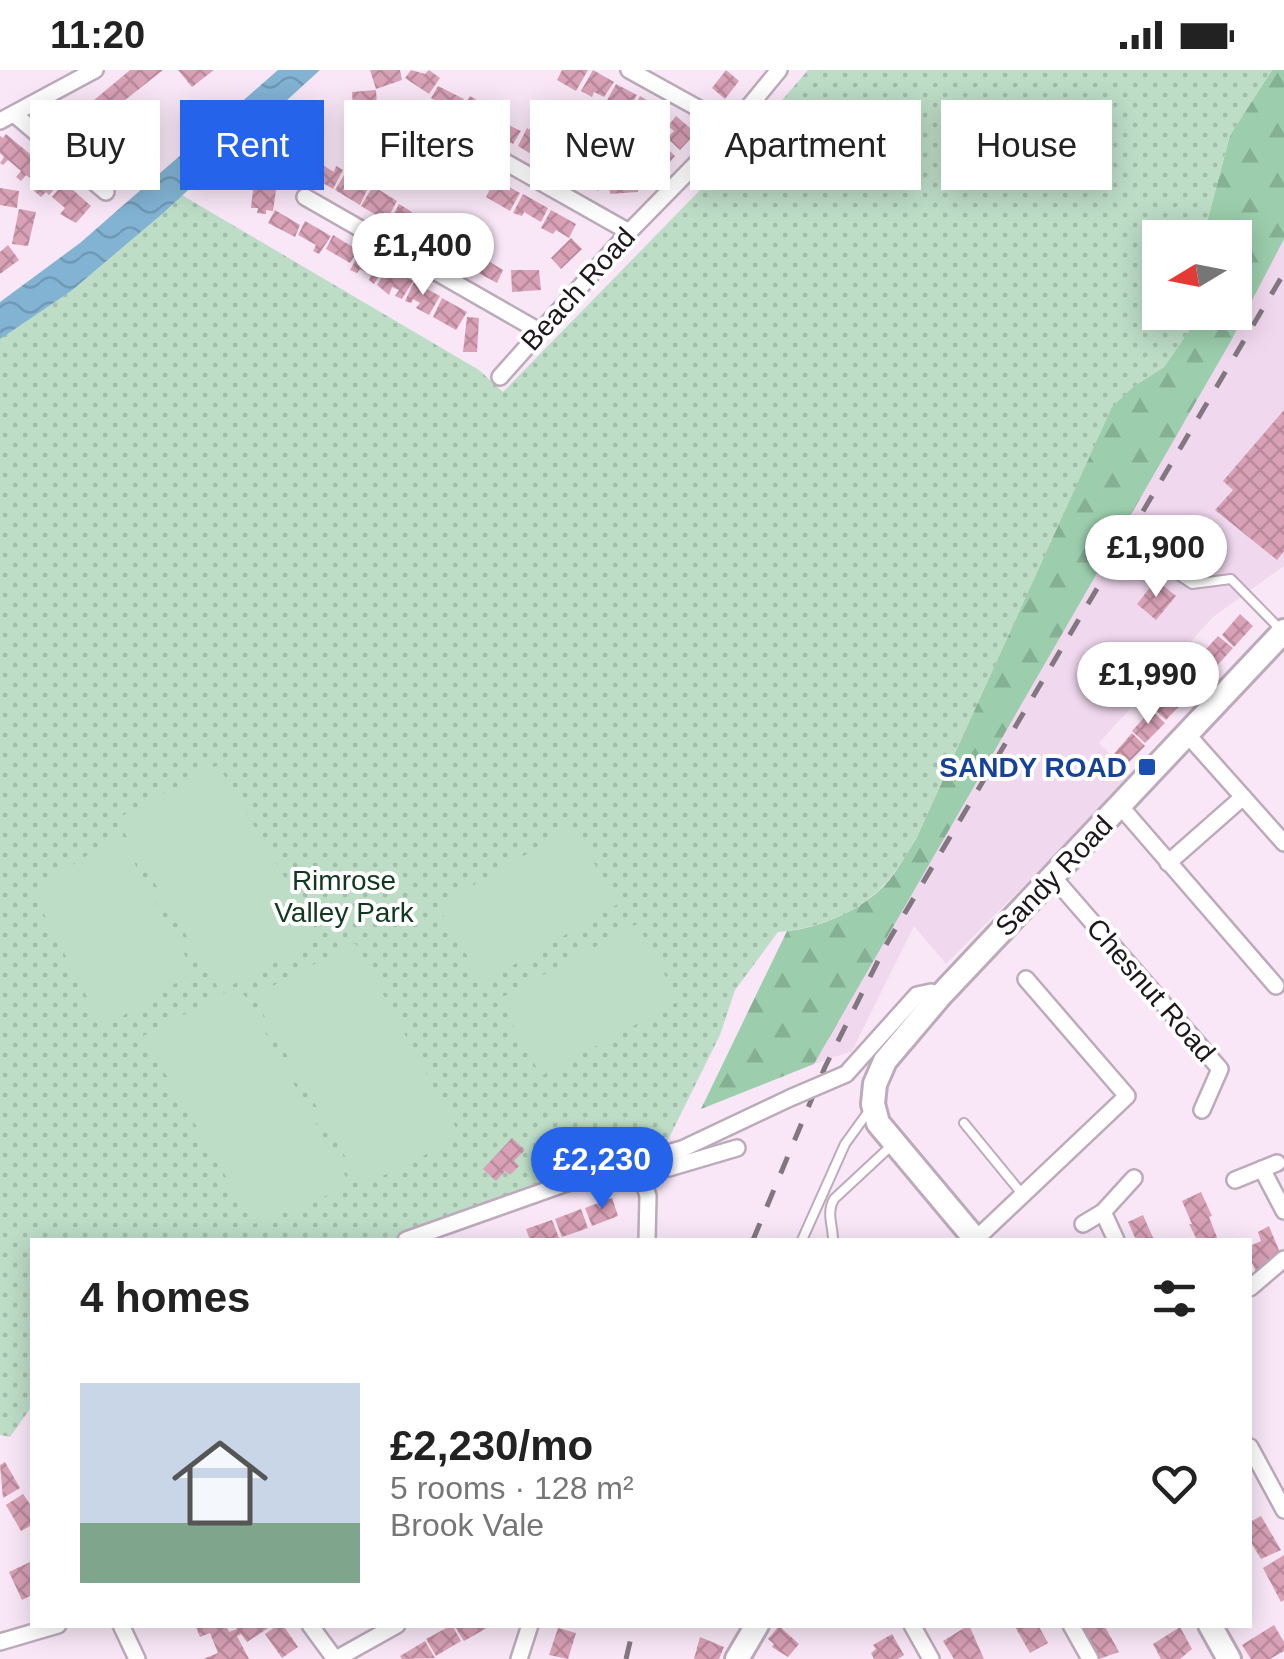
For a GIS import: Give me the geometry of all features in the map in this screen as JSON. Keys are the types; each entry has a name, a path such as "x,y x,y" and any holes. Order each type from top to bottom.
{"main road":[{"name":"Sandy Road","path":"874,1094 885,1062 940,996 1283,632"},
{"path":"874,1094 878,1123 974,1238"},
{"path":"737,1659 755,1628"},
{"path":"1212,1628 1229,1659"}],"street":[{"path":"95,70 7,118 106,192"},
{"path":"630,70 690,104"},
{"name":"Beach Road","path":"754,100 778,70"},
{"path":"510,165 629,232"},
{"name":"Beach Road","path":"500,377 690,170"},
{"path":"305,197 539,331"},
{"path":"1186,734 1284,843"},
{"path":"1168,863 1242,797"},
{"path":"1121,807 1276,986"},
{"name":"Chesnut Road","path":"1052,877 1220,1069 1202,1110"},
{"path":"978,1238 1128,1096 1026,978"},
{"path":"412,1238 682,1148 846,1074 917,995 931,992 940,996"},
{"path":"661,1154 669,1168 737,1148"},
{"path":"638,1161 648,1196 646,1238"},
{"path":"1235,1180 1270,1166 1284,1211"},
{"path":"1084,1224 1103,1212 1134,1178"},
{"path":"1103,1212 1115,1238"},
{"path":"1252,1287 1282,1265"},
{"path":"1252,1451 1284,1510"},
{"path":"0,1642 48,1628"},
{"path":"122,1628 138,1659"},
{"path":"312,1628 336,1659 392,1628"},
{"path":"520,1659 529,1628"},
{"path":"914,1628 931,1659"},
{"path":"1073,1628 1090,1659"}],"lane":[{"path":"1172,570 1192,584 1231,579 1283,632"},
{"path":"803,1238 845,1144 874,1094"},
{"path":"964,1123 1022,1195"},
{"path":"833,1238 829,1222 834,1199 895,1144"}],"shaded area":[{"path":"1284,239 1284,566 1213,617 1099,743 1132,777 946,964 914,926 852,1051 814,1064 1237,330 1252,330 1252,301"}],"green space":[{"name":"Rimrose Valley Park","path":"808,70 1272,70 1230,135 1208,220 1142,220 1142,330 1190,330 1164,367 1134,386 1112,407 916,839 889,880 861,904 821,923 778,932 735,990 720,1035 661,1154 412,1238 30,1238 30,1409 10,1437 0,1435 0,320 168,187 479,370 503,392 700,190 921,190 921,100 782,100"},
{"path":"1272,70 1284,70 1284,239 1252,301 1252,220 1208,220 1230,135"},
{"path":"1189,330 1237,330 814,1064 701,1109 787,931 827,922 864,902 889,880 916,839 1112,406 1164,367"},
{"path":"218,765 321,939 220,991 116,819"},
{"path":"573,827 618,904 483,983 438,906"},
{"path":"119,835 194,972 103,1028 32,891"},
{"path":"637,924 679,1001 541,1076 499,999"},
{"path":"355,943 461,1137 362,1186 253,996"},
{"path":"239,986 351,1186 254,1224 143,1036"}],"water":[{"path":"278,70 320,70 287,100 244,100"},
{"path":"180,156 180,190 188,190 71,291 0,339 0,302 80,243 141,190 160,190 160,173"}],"building":[{"path":"130,70 163,70 125,100 94,100"},
{"path":"178,70 214,70 192,87"},
{"path":"370,70 400,70 402,80 376,89"},
{"path":"411,70 425,74 429,70 440,78 429,94 405,78"},
{"path":"562,70 588,70 576,91 557,80"},
{"path":"593,70 614,82 604,97 594,92 592,97 581,91"},
{"path":"726,70 739,81 725,99 712,88"},
{"path":"616,84 637,95 634,100 607,100"},
{"path":"438,86 464,99 435,100 431,98"},
{"path":"376,90 377,100 353,100 352,92"},
{"path":"676,116 690,128 690,139 680,150 670,141 674,131 670,124"},
{"path":"510,126 521,131 513,144 510,142"},
{"path":"527,128 530,130 530,153 518,146"},
{"path":"6,134 30,154 30,178 26,175 21,181 16,177 21,171 8,160 0,163 4,157 0,153 0,136"},
{"path":"324,166 334,172 336,166 343,170 333,189 324,184"},
{"path":"344,175 344,190 367,190 360,205 335,190"},
{"path":"510,187 520,193 510,211 486,197 490,190"},
{"path":"0,188 19,191 17,208 0,205"},
{"path":"33,190 54,190 49,195 46,192 41,197"},
{"path":"58,190 73,190 91,206 76,223 60,214 65,208 52,197"},
{"path":"253,190 276,190 273,211 257,213 258,208 251,208"},
{"path":"371,190 379,190 397,201 386,221 361,206"},
{"path":"610,190 638,190 638,192 610,194"},
{"path":"523,194 548,208 541,222 524,212 522,216 513,213"},
{"path":"399,204 412,212 408,216 421,223 414,237 389,223"},
{"path":"19,209 36,212 28,246 12,244"},
{"path":"275,210 300,225 295,237 268,223"},
{"path":"551,210 576,224 569,238 556,230 553,234 541,228"},
{"path":"427,218 438,226 435,231 448,239 440,252 416,237"},
{"path":"305,221 331,236 319,254 313,251 316,245 298,235"},
{"path":"456,232 462,235 457,244 464,247 468,240 479,247 469,267 443,253"},
{"path":"333,235 358,250 350,263 326,249"},
{"path":"571,238 582,249 561,269 551,258"},
{"path":"8,245 19,260 0,274 0,252"},
{"path":"361,251 385,266 374,284 369,280 371,275 360,269 357,273 350,270"},
{"path":"482,251 487,255 485,259 503,270 497,283 471,269"},
{"path":"388,267 413,281 402,299 395,296 399,290 392,287 389,295 377,285"},
{"path":"511,270 539,270 541,290 512,292"},
{"path":"414,282 440,296 429,315 416,308 420,303 413,299 411,303 405,301"},
{"path":"442,298 467,312 456,330 433,317"},
{"path":"467,317 479,318 477,352 463,352"},
{"path":"1284,410 1284,551 1277,560 1215,510 1233,490 1223,481"},
{"path":"1156,580 1176,596 1156,620 1137,604"},
{"path":"1240,614 1253,626 1234,647 1222,635"},
{"path":"1218,636 1233,648 1213,670 1199,657"},
{"path":"1196,658 1211,672 1190,695 1175,681"},
{"path":"1173,683 1188,697 1166,720 1152,707"},
{"path":"1151,710 1165,723 1145,743 1132,731"},
{"path":"1132,733 1145,746 1125,766 1113,755"},
{"path":"512,1138 525,1150 514,1161 519,1166 510,1175 505,1171 496,1181 483,1169"},
{"path":"1201,1192 1217,1238 1196,1238 1182,1201"},
{"path":"612,1198 618,1216 592,1226 585,1208"},
{"path":"581,1209 588,1228 562,1237 555,1219"},
{"path":"1143,1215 1153,1238 1135,1238 1128,1222"},
{"path":"552,1220 559,1238 529,1238 526,1229"},
{"path":"1269,1226 1281,1255 1257,1274 1252,1245 1261,1241 1258,1232"},
{"path":"5,1462 20,1488 3,1498 0,1465"},
{"path":"23,1494 30,1504 30,1526 21,1531 6,1505"},
{"path":"1261,1516 1281,1550 1261,1559 1252,1544 1252,1521"},
{"path":"1284,1555 1284,1600 1281,1602 1263,1568"},
{"path":"30,1562 30,1596 22,1600 9,1572"},
{"path":"1274,1625 1284,1642 1284,1651 1270,1659 1251,1659 1242,1645"},
{"path":"196,1628 227,1628 229,1632 236,1628 268,1628 247,1642 241,1634 237,1636 249,1659 203,1659 218,1653 210,1633 200,1637"},
{"path":"274,1628 285,1628 298,1647 282,1658 265,1634"},
{"path":"454,1628 461,1641 436,1656 426,1639"},
{"path":"456,1628 487,1628 464,1641"},
{"path":"558,1628 576,1633 568,1659 549,1655"},
{"path":"781,1628 799,1644 788,1657 772,1647 774,1644 768,1639"},
{"path":"970,1628 984,1659 954,1659 943,1641"},
{"path":"1016,1628 1040,1628 1048,1643 1030,1653"},
{"path":"1081,1628 1106,1628 1119,1652 1099,1659"},
{"path":"1181,1628 1192,1649 1180,1659 1161,1659 1153,1644"},
{"path":"892,1634 904,1655 898,1659 874,1659 873,1645"},
{"path":"700,1637 724,1647 719,1659 694,1659"},
{"path":"425,1641 435,1658 402,1659 400,1656"}],"railway":[{"path":"754,1238 825,1067 886,945 1284,273"},
{"path":"626,1659 633,1628"}],"place":[{"name":"SANDY ROAD","path":"1147,767"}]}
